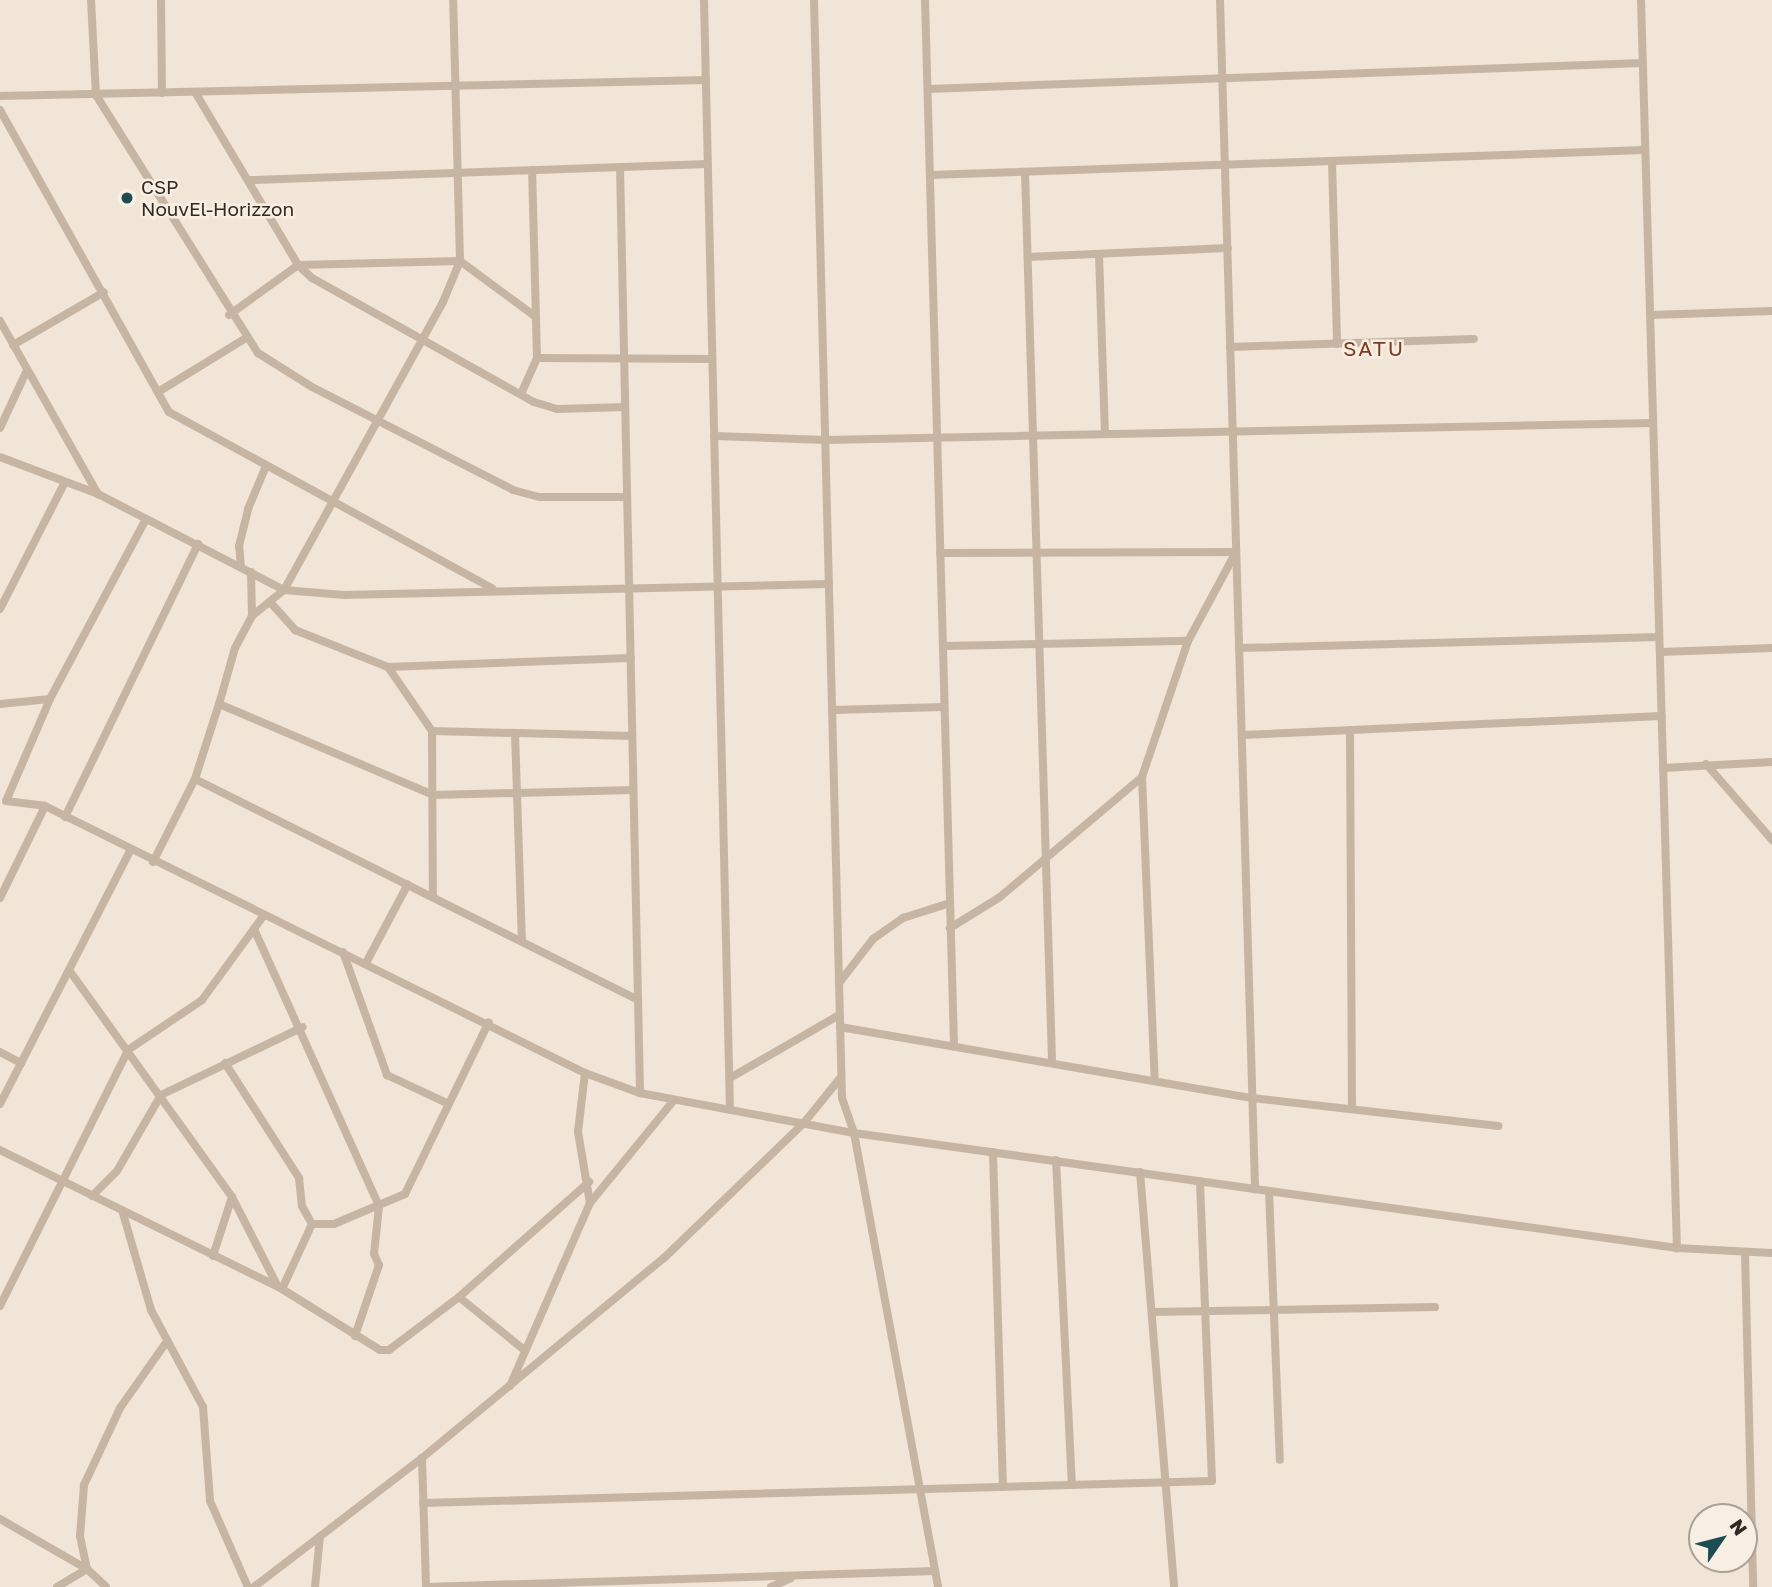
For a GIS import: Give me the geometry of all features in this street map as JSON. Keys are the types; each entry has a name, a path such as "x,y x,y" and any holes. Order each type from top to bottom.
{"street":[{"path":"91,0 96,95 229,315 258,353 312,387 380,418 513,490 540,497 627,497"},
{"path":"161,0 162,93"},
{"path":"153,862 195,779 234,648 252,616 284,590 422,340 460,261 453,0"},
{"path":"704,0 730,1110"},
{"path":"814,0 842,1077 938,1587"},
{"path":"925,0 954,1047"},
{"path":"1220,0 1255,1189"},
{"path":"1641,0 1677,1248"},
{"path":"928,89 1643,63"},
{"path":"0,96 706,80"},
{"path":"195,92 251,180 298,265 422,340 520,394 557,409 625,408"},
{"path":"0,110 169,412 494,590"},
{"path":"930,175 1645,150"},
{"path":"1332,161 1337,344"},
{"path":"251,180 708,164"},
{"path":"621,167 640,1093"},
{"path":"520,394 537,358 532,170"},
{"path":"1025,172 1052,1063"},
{"path":"1028,257 1228,248"},
{"path":"1099,254 1105,434"},
{"path":"229,315 298,265 460,261 536,317"},
{"path":"13,345 104,292"},
{"path":"1650,315 1772,311"},
{"path":"0,321 98,494"},
{"path":"0,332 9,337"},
{"path":"158,393 246,338"},
{"path":"1230,347 1474,339"},
{"path":"537,358 712,359"},
{"path":"0,428 27,370"},
{"path":"714,436 825,440 1653,423"},
{"path":"0,457 64,484 98,494 284,590 344,595 828,583"},
{"path":"241,567 239,546 248,509 267,466"},
{"path":"0,609 64,484"},
{"path":"146,519 50,699 3,801 45,806 130,851 489,1022 585,1073 640,1093 854,1133 1677,1248 1772,1253"},
{"path":"65,817 198,544"},
{"path":"940,554 1236,552"},
{"path":"1155,1081 1142,777 1188,641 1236,552"},
{"path":"250,572 252,616"},
{"path":"270,602 295,630 388,667 631,658"},
{"path":"1239,648 1660,637"},
{"path":"943,646 1188,641"},
{"path":"1660,652 1772,648"},
{"path":"388,667 432,731 433,896"},
{"path":"0,704 50,699"},
{"path":"219,704 433,795 633,790"},
{"path":"832,710 944,708"},
{"path":"1242,735 1662,716"},
{"path":"1350,730 1352,1109"},
{"path":"432,731 632,736"},
{"path":"514,733 522,940"},
{"path":"1663,768 1772,762"},
{"path":"1706,764 1772,839"},
{"path":"950,928 1000,897 1045,856 1142,777"},
{"path":"195,779 638,1000"},
{"path":"0,898 45,806"},
{"path":"0,1104 130,851"},
{"path":"366,964 408,884"},
{"path":"838,983 873,939 903,918 950,903"},
{"path":"0,1306 128,1050 202,1000 264,915"},
{"path":"254,929 303,1027 379,1206 374,1254 380,1265 355,1336"},
{"path":"343,952 387,1075 449,1104"},
{"path":"69,971 232,1197 280,1288"},
{"path":"730,1078 839,1015"},
{"path":"312,1224 334,1224 405,1194 489,1022"},
{"path":"92,1196 117,1171 161,1095 303,1027"},
{"path":"840,1027 1252,1098 1498,1125"},
{"path":"0,1052 21,1063"},
{"path":"225,1063 299,1178 302,1206 312,1224"},
{"path":"585,1073 578,1132 589,1182 590,1203"},
{"path":"254,1587 422,1458 664,1258 803,1124 842,1077"},
{"path":"510,1386 523,1349 590,1203 674,1100"},
{"path":"0,1150 280,1288 355,1336 389,1350 459,1297 589,1182"},
{"path":"993,1152 1003,1487"},
{"path":"1056,1160 1072,1485"},
{"path":"1140,1172 1174,1587"},
{"path":"424,1503 1212,1481 1200,1181"},
{"path":"1269,1191 1280,1461"},
{"path":"213,1255 232,1197"},
{"path":"122,1210 165,1344 203,1407 210,1501 247,1587"},
{"path":"280,1288 312,1224"},
{"path":"1745,1253 1753,1587"},
{"path":"459,1297 523,1349"},
{"path":"1152,1312 1436,1307"},
{"path":"87,1569 80,1536 84,1485 120,1408 165,1344"},
{"path":"422,1458 426,1587 935,1571"},
{"path":"0,1518 87,1569 106,1587"},
{"path":"315,1587 320,1536"},
{"path":"57,1587 87,1569"},
{"path":"771,1587 797,1575"}],"place":[{"name":"CSP NouvEl-Horizzon","path":"127,198"}],"district":[{"name":"SATU","path":"1374,348"}]}
